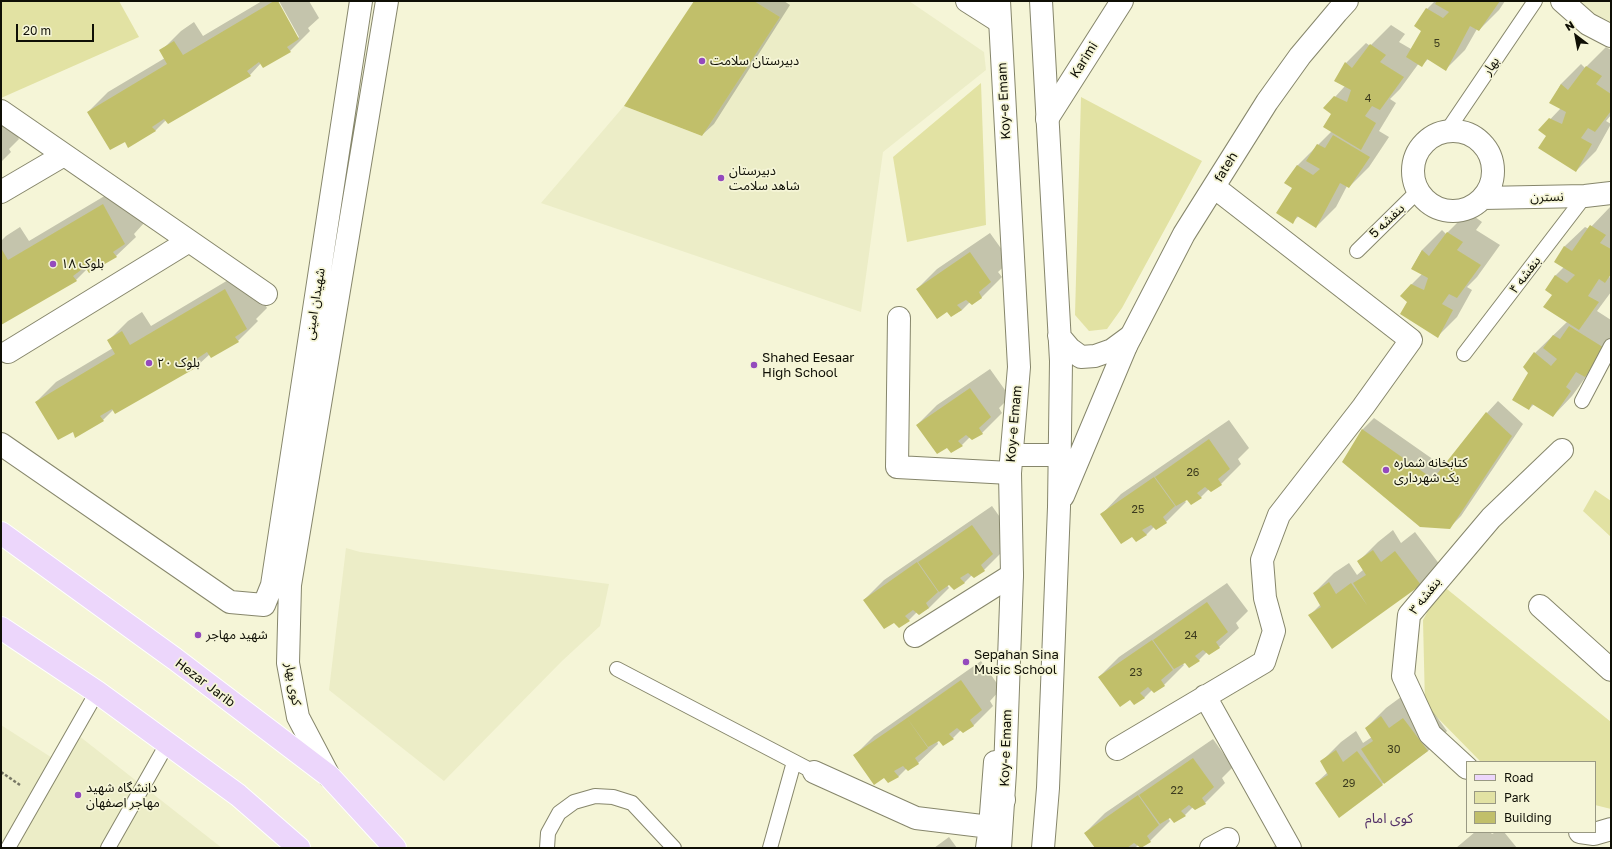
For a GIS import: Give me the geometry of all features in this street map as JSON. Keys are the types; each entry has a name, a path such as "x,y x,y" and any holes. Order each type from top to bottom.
{"main road":[{"name":"Hezar Jarib","path":"1,533 175,659 329,776 396,848"},
{"path":"1,628 96,692 238,794 299,848"}],"street":[{"name":"شهیدان امینی","path":"1,444 230,602 264,605 272,585 361,1"},
{"name":"شهیدان امینی","path":"290,585 387,1"},
{"path":"967,1 999,12"},
{"path":"1040,1 1061,362 1059,507 1048,788 1043,848"},
{"name":"Karimi","path":"1047,119 1122,1"},
{"name":"fateh","path":"1059,507 1129,341 1184,234 1267,102 1296,61 1336,12 1347,1"},
{"path":"1562,1 1588,24 1611,36"},
{"name":"Koy-e Emam","path":"999,12 1019,367 1011,464 1012,575 1004,800 1000,848"},
{"path":"1,111 266,294"},
{"path":"1447,131 1461,131 1474,136 1485,145 1492,158 1493,172 1491,186 1483,198 1474,206 1462,211 1449,212 1436,208 1426,202 1417,192 1413,180 1412,167 1415,155 1422,144 1434,135 1447,131"},
{"path":"1,192 64,154"},
{"path":"1117,749 1264,662 1274,631 1265,598 1262,560 1279,515 1363,407 1410,340 1214,187"},
{"name":"نسترن","path":"1483,198 1585,196 1611,193"},
{"path":"8,352 188,241"},
{"path":"899,318 897,467 1011,464 1059,455"},
{"path":"1059,336 1070,349 1081,356 1095,356 1112,350 1129,341"},
{"name":"بنفشه ۳","path":"1466,767 1430,734 1403,676 1409,615 1491,518 1562,450"},
{"path":"915,636 1012,575"},
{"name":"کوی بهار","path":"290,585 288,663 298,717 329,776"},
{"path":"1540,606 1611,670"},
{"path":"1205,696 1290,848"},
{"path":"989,838 995,762"},
{"path":"814,772 916,818 989,838"},
{"path":"989,838 1004,800"},
{"path":"1587,833 1594,834 1611,828"}],"lane":[{"name":"بهار","path":"1447,131 1535,1"},
{"name":"بنفشه 5","path":"1358,251 1417,192"},
{"name":"بنفشه ۴","path":"1464,354 1585,196"},
{"path":"1582,400 1611,346"},
{"path":"617,669 814,772"},
{"path":"8,848 96,692"},
{"path":"108,848 167,744"},
{"path":"770,848 794,762"},
{"path":"547,848 548,833 559,813 574,802 595,796 613,797 632,803 674,848"}],"shaded area":[{"name":"دبیرستان شاهد سلامت","path":"754,1 909,1 984,52 986,70 883,152 861,312 541,203 624,106 702,136 780,17"},
{"path":"1572,1 1611,1 1611,28"},
{"path":"346,548 360,552 609,584 600,626 562,661 444,781 329,690"},
{"name":"دانشگاه شهید مهاجر اصفهان","path":"1,725 57,761 74,732 222,848 1,848"}],"green space":[{"path":"1,1 119,1 139,37 1,98"},
{"path":"981,83 986,225 907,242 893,157"},
{"path":"1081,97 1202,161 1122,308 1107,329 1089,331 1075,315"},
{"path":"1595,490 1611,501 1611,537 1583,511"},
{"path":"1442,585 1611,722 1611,809 1596,805 1596,761 1480,761 1425,705 1423,620"}],"building":[{"path":"274,1 278,1 299,39 287,47 291,52 263,68 259,62 247,71 251,76 168,124 164,119 152,127 156,131 128,148 125,142 110,150 87,112 167,64 159,50 174,41 183,55"},
{"name":"دبیرستان سلامت","path":"694,1 754,1 780,17 702,136 624,106"},
{"path":"1437,1 1500,1 1479,31 1470,26 1446,71 1427,59 1422,67 1406,57 1421,31 1414,26 1426,8 1443,18 1449,12 1435,4"},
{"path":"1370,44 1386,55 1380,62 1404,77 1380,110 1372,106 1365,116 1376,123 1361,150 1323,127 1331,114 1323,108 1334,96 1347,102 1351,90 1334,81 1345,62 1352,68"},
{"path":"1586,66 1602,76 1596,84 1611,94 1611,111 1595,132 1588,128 1581,138 1592,144 1576,172 1538,148 1546,136 1538,130 1549,118 1562,124 1566,112 1549,103 1561,84 1568,90"},
{"path":"1333,135 1370,157 1349,188 1340,183 1316,228 1297,216 1293,224 1276,213 1292,188 1284,183 1297,165 1313,175 1320,169 1306,161 1317,144 1325,148"},
{"name":"بلوک ۱۸","path":"103,204 125,244 113,252 117,257 89,273 85,267 73,276 77,281 1,325 1,248 8,260"},
{"path":"1590,225 1606,235 1600,243 1611,249 1611,274 1605,283 1599,279 1588,296 1599,302 1579,330 1543,307 1552,295 1545,290 1555,275 1567,283 1575,275 1554,262 1564,246 1572,251"},
{"path":"1447,232 1463,242 1457,250 1481,265 1457,298 1449,294 1442,304 1453,310 1438,338 1400,314 1407,302 1400,296 1411,284 1424,290 1428,278 1411,269 1422,250 1429,256"},
{"path":"970,252 991,282 979,292 982,298 972,305 966,300 957,305 962,310 951,317 947,312 937,319 916,289"},
{"name":"بلوک ۲۰","path":"225,289 247,329 235,337 239,342 211,358 207,352 195,360 199,366 115,414 112,409 100,416 104,421 75,438 73,432 58,440 35,402 115,354 107,340 122,331 130,345"},
{"path":"1569,326 1606,349 1585,377 1576,372 1566,387 1571,391 1553,417 1532,404 1529,410 1512,400 1528,373 1523,367 1534,352 1551,366 1557,359 1543,348 1553,335 1560,339"},
{"path":"970,388 991,417 979,428 983,434 972,440 966,435 958,441 963,446 951,453 947,448 937,454 916,425"},
{"name":"کتابخانه شماره یک شهرداری","path":"1486,412 1512,436 1450,529 1420,527 1342,462 1362,429 1433,479"},
{"path":"1209,439 1230,469 1218,479 1222,485 1211,492 1205,487 1197,493 1202,498 1191,505 1187,500 1176,506 1155,477"},
{"path":"1154,477 1175,506 1163,517 1167,523 1156,530 1151,525 1142,530 1147,535 1136,542 1132,537 1121,544 1100,514"},
{"path":"972,525 993,554 981,565 985,571 974,578 968,573 960,578 965,583 954,590 949,585 939,592 918,562"},
{"path":"1373,550 1381,562 1395,551 1421,585 1332,649 1308,615 1321,607 1313,593 1329,582 1336,594 1351,583 1367,605 1353,583 1366,575 1357,561"},
{"path":"917,562 938,592 926,603 929,608 919,615 913,610 905,616 910,621 899,628 894,623 884,629 863,600"},
{"path":"1207,602 1228,632 1216,642 1220,648 1209,655 1203,650 1195,656 1200,661 1189,668 1185,663 1174,669 1153,640"},
{"path":"1152,640 1173,670 1161,680 1165,686 1154,693 1148,687 1140,693 1145,698 1134,705 1130,700 1120,707 1098,677"},
{"path":"961,680 982,710 970,720 974,726 963,733 957,728 949,734 954,739 943,746 939,741 928,747 907,718"},
{"path":"1381,716 1389,728 1403,718 1428,751 1384,784 1361,749 1373,741 1365,728"},
{"path":"907,718 928,748 915,758 919,764 908,771 903,766 894,771 899,777 888,783 884,778 874,785 853,755"},
{"path":"1336,750 1343,762 1357,751 1383,785 1339,818 1315,783 1328,775 1320,761"},
{"path":"1193,758 1214,787 1202,798 1206,804 1195,810 1189,805 1181,811 1186,816 1174,823 1170,818 1160,824 1139,795"},
{"path":"1138,795 1159,825 1147,836 1151,842 1141,848 1134,843 1127,848 1095,848 1084,833"}],"place":[{"name":"دبیرستان سلامت","path":"702,61"},
{"name":"دبیرستان شاهد سلامت","path":"721,178"},
{"name":"بلوک ۱۸","path":"53,264"},
{"name":"بلوک ۲۰","path":"149,363"},
{"name":"Shahed Eesaar High School","path":"754,365"},
{"name":"کتابخانه شماره یک شهرداری","path":"1386,470"},
{"name":"شهید مهاجر","path":"198,635"},
{"name":"Sepahan Sina Music School","path":"966,662"},
{"name":"دانشگاه شهید مهاجر اصفهان","path":"78,795"}],"district":[{"name":"کوی امام","path":"1389,819"}]}
